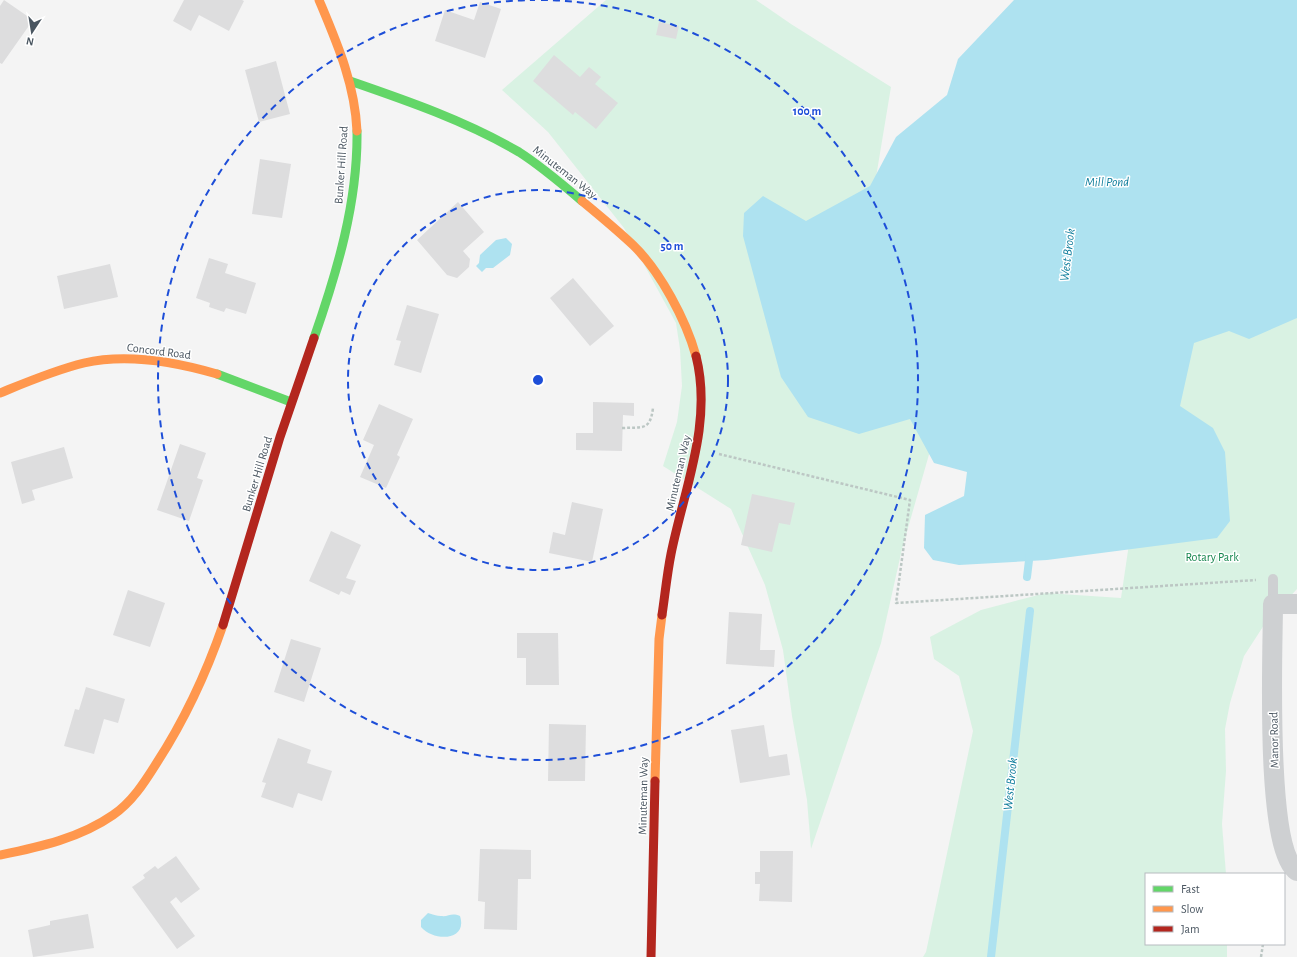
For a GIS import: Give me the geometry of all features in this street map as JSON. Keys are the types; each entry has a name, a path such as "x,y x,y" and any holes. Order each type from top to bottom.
{"street":[{"name":"Bunker Hill Road","path":"0,855 54,842 105,820 127,804 139,790 169,744 201,681 224,622 292,402 330,296 349,222 356,164 357,132 355,101 345,63 319,0"},
{"name":"Minuteman Way","path":"350,81 435,111 520,152 565,186 634,246 662,282 674,302 693,346 699,369 702,392 697,449 671,555 660,633 656,697 651,957"},
{"name":"Concord Road","path":"0,393 32,380 84,363 110,359 140,358 200,369 231,378 292,402"},
{"path":"1273,604 1297,604"},
{"name":"Manor Road","path":"1273,604 1275,799 1280,830 1287,858 1297,871"}],"lane":[{"path":"1273,579 1273,604"}],"path":[{"path":"622,428 644,427 650,422 653,408"},
{"path":"697,449 910,500 896,603 1273,579"},
{"path":"1261,957 1263,945"}],"green space":[{"path":"606,0 756,0 791,24 891,87 846,358 949,431 930,451 902,549 881,643 811,849 807,800 792,716 783,650 765,585 731,509 663,466 677,422 682,386 680,349 676,323 624,228 548,132 502,90"},
{"name":"Rotary Park","path":"1297,235 1297,589 1266,622 1244,656 1230,703 1225,729 1226,771 1222,824 1226,873 1145,873 1145,945 1227,945 1227,957 923,957 926,952 973,731 959,676 934,659 930,637 981,610 1046,593 1121,598 1146,429 1166,342"}],"water":[{"name":"Mill Pond","path":"1014,0 1297,0 1297,318 1249,339 1229,331 1194,343 1180,406 1213,428 1225,452 1230,521 1217,538 1047,560 959,565 933,560 924,548 925,515 964,496 967,472 934,463 910,419 859,434 808,417 781,377 743,236 744,213 763,196 806,221 870,186 896,137 947,95 958,59"},
{"path":"506,238 512,244 510,255 493,268 486,268 482,272 476,266 479,263 480,255 496,240"},
{"path":"428,913 439,916 454,914 460,916 461,924 459,930 455,934 441,937 427,932 421,927 421,920"}],"building":[{"path":"4,0 33,20 2,64 0,63 0,6"},
{"path":"184,0 244,1 229,31 199,15 191,31 173,21"},
{"path":"480,2 501,9 485,58 435,41 445,10 474,20"},
{"path":"659,22 679,26 676,39 656,35"},
{"path":"554,55 580,77 589,67 601,77 595,84 618,103 596,129 575,112 573,115 533,81"},
{"path":"276,61 290,114 259,122 245,70"},
{"path":"260,159 291,164 282,218 252,214"},
{"path":"458,202 484,232 463,251 470,259 469,267 457,278 447,275 417,240"},
{"path":"209,258 228,264 225,273 256,283 246,314 226,308 224,312 209,307 210,303 196,298"},
{"path":"110,264 118,297 64,309 57,276"},
{"path":"573,278 614,326 590,346 550,298"},
{"path":"407,305 439,314 421,373 394,365 401,341 396,340"},
{"path":"593,402 634,403 634,416 623,415 622,451 576,450 576,433 593,433"},
{"path":"379,404 413,419 397,455 400,457 386,488 360,477 374,445 363,440"},
{"path":"180,444 206,453 197,478 203,480 189,521 157,510"},
{"path":"64,447 73,478 32,490 35,500 22,504 11,462"},
{"path":"752,494 795,503 790,525 779,523 772,552 741,545"},
{"path":"572,502 603,509 592,562 549,553 553,532 565,535"},
{"path":"331,531 361,545 346,578 356,581 350,595 341,591 339,595 309,581"},
{"path":"128,590 165,603 150,647 113,635"},
{"path":"729,612 762,614 760,650 775,650 774,667 726,664"},
{"path":"517,633 558,633 559,685 526,685 526,658 517,658"},
{"path":"291,639 321,648 304,702 274,692"},
{"path":"86,687 125,699 118,723 104,719 94,754 64,746 75,709 79,710"},
{"path":"549,724 586,725 585,781 548,781"},
{"path":"764,725 769,757 787,754 790,775 740,783 731,730"},
{"path":"278,738 311,750 307,763 332,771 322,801 298,793 293,808 261,797 266,783 262,782"},
{"path":"480,849 531,850 531,879 518,879 517,930 484,929 485,902 478,901"},
{"path":"760,851 793,851 792,902 759,901 760,884 755,884 755,872 760,872"},
{"path":"176,856 200,889 181,903 176,897 170,902 195,936 177,949 132,887 145,878 143,875 155,866 158,869"},
{"path":"88,914 94,948 33,957 28,930 50,925 50,921"}],"waterway":[{"name":"West Brook","path":"1027,577 1030,552"},
{"name":"West Brook","path":"991,957 1030,611"}],"traffic: fast":[{"path":"350,81 436,112 499,141 535,163 582,201"},
{"path":"314,338 331,288 350,210 354,184 357,131"},
{"path":"217,374 291,402"}],"traffic: slow":[{"path":"319,0 349,80 356,114 357,131"},
{"path":"582,201 633,245 653,268 679,312 692,342 696,356"},
{"path":"0,393 62,369 100,360 151,360 217,374"},
{"path":"655,781 659,639 662,615"},
{"path":"0,855 30,849 73,836 100,823 120,810 126,804 147,778 176,731 202,679 223,625"}],"traffic: jam":[{"path":"223,625 280,437 314,338"},
{"path":"662,615 671,554 695,456 699,431 701,406 700,381 696,356"},
{"path":"651,957 655,781"}]}
